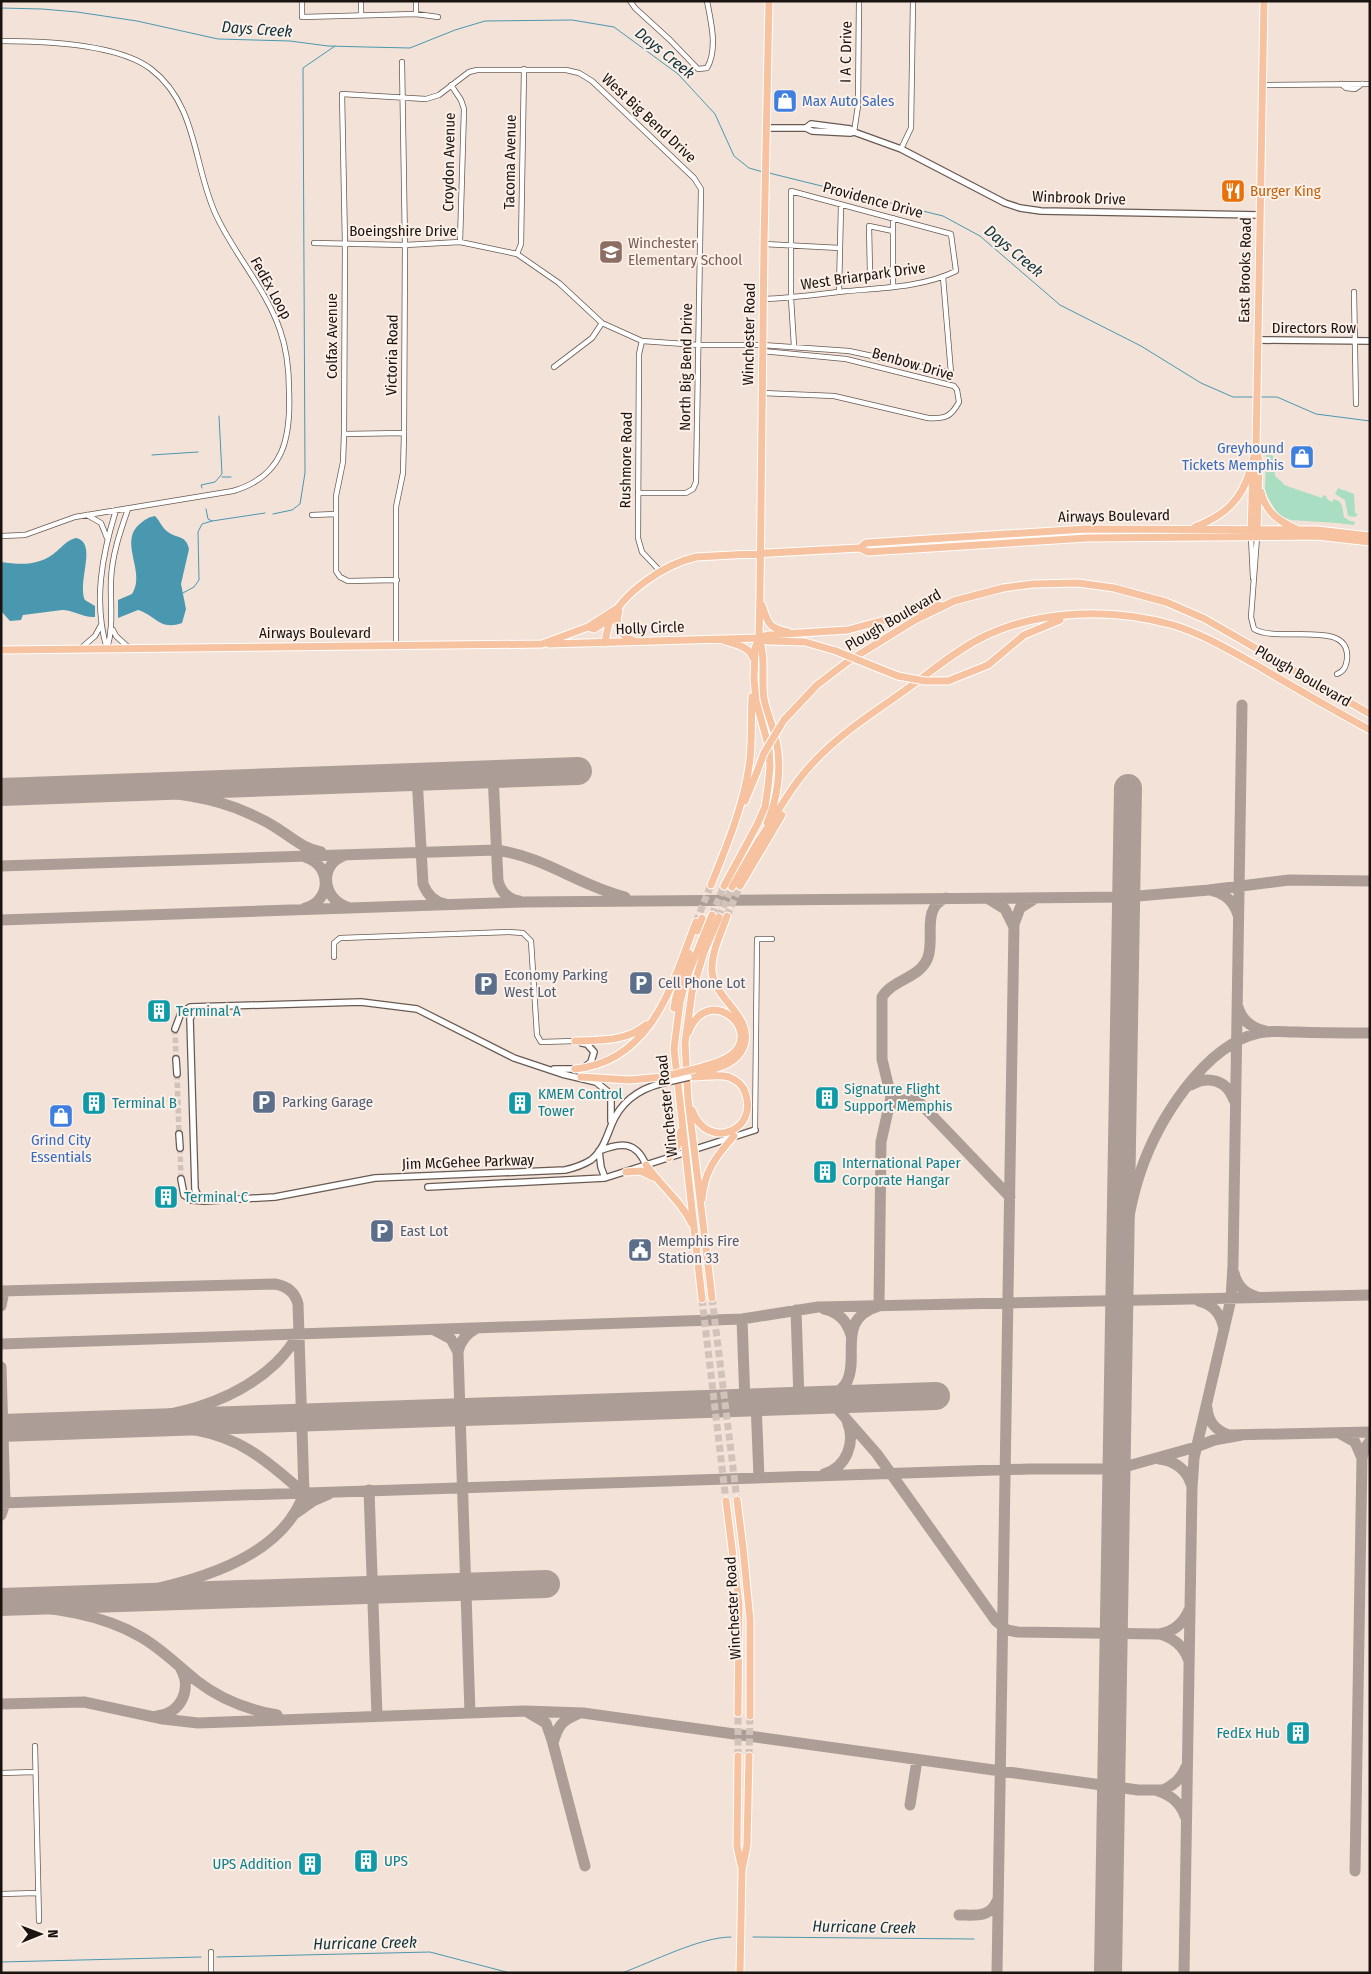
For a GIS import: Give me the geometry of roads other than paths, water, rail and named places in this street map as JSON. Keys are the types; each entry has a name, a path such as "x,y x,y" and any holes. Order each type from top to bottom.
{"main road":[{"name":"Winchester Road","path":"724,886 765,807 770,767 769,748 758,709 753,662 759,638 760,600 762,348 769,1"},
{"name":"East Brooks Road","path":"1254,533 1253,460 1256,449 1257,410 1264,1"},
{"name":"Winbrook Drive","path":"767,128 806,128 811,124 818,124 850,129 900,149 1005,203 1020,208 1040,211 1260,215"},
{"name":"Directors Row","path":"1258,340 1370,341"},
{"name":"East Brooks Road","path":"1254,533 1259,484 1259,460 1256,449"},
{"path":"1190,529 1215,518 1233,504 1243,491 1253,460"},
{"path":"1259,484 1265,506 1270,514 1298,530"},
{"name":"Airways Boulevard","path":"860,548 866,543 1086,529 1190,529 1254,533 1298,530 1370,536"},
{"name":"Airways Boulevard","path":"1,650 542,644 588,627 620,606 639,587 660,571 680,561 696,557 860,548 868,552 1087,538 1254,533 1324,533 1370,542"},
{"name":"Plough Boulevard","path":"732,834 764,753 784,720 817,686 847,662 915,620 954,601 1003,588 1025,585 1078,584 1114,588 1166,602 1205,619 1370,714"},
{"path":"760,600 768,624 774,628 813,634"},
{"path":"759,638 768,635 813,634 848,630 954,601"},
{"name":"Airways Boulevard","path":"605,643 609,624 620,606"},
{"path":"620,606 616,618 619,632 636,642"},
{"name":"Plough Boulevard","path":"800,779 811,765 840,738 960,650 981,638 1009,627 1070,615 1104,613 1174,625 1216,643 1370,730"},
{"path":"759,638 805,642 836,651 898,676 925,681 948,681 988,665 1024,635 1070,615"},
{"path":"588,627 599,628 613,617"},
{"name":"Winchester Road","path":"732,887 758,842 776,793 778,765 776,740 764,699 762,647 759,638"},
{"name":"Holly Circle","path":"542,644 759,638"},
{"path":"715,639 736,644 746,649 752,654 753,662"},
{"path":"711,886 732,834 746,780 750,760 754,679"},
{"path":"758,842 800,779"},
{"path":"740,886 793,796 800,779"},
{"name":"Winchester Road","path":"712,1298 688,1099 685,1043 692,992 704,952 720,916"},
{"name":"Winchester Road","path":"702,1300 674,1049 680,1002 686,979 720,916"},
{"path":"689,1077 728,1063 741,1052 745,1044 745,1028 720,993 712,973 720,916"},
{"path":"546,1068 575,1069 599,1065 619,1055 635,1042 656,1017 699,920 676,996 674,1049"},
{"path":"175,1029 181,1013 190,1007 382,1003 417,1009 514,1058 562,1074 630,1080 722,1076 737,1081 744,1089 748,1108 744,1120 738,1127 724,1133 717,1133 700,1126 688,1099"},
{"path":"203,1007 194,1011 190,1019 195,1189 197,1194 208,1200"},
{"path":"611,1126 624,1103 640,1090 662,1080 731,1056 739,1044 740,1030 734,1018 726,1013 711,1010 704,1012 696,1019 685,1043"},
{"path":"575,1041 619,1038 643,1028 656,1017"},
{"path":"575,1041 587,1044 594,1052 591,1062 575,1069"},
{"path":"176,1059 177,1074"},
{"path":"581,1077 596,1082 607,1091 612,1110 608,1137 599,1152 601,1167 606,1178"},
{"path":"669,1158 678,1145 682,1126"},
{"path":"428,1187 606,1178 755,1130"},
{"path":"179,1134 180,1148"},
{"path":"701,1217 704,1181 711,1164 734,1136"},
{"path":"599,1152 612,1146 628,1146 636,1150 655,1178 678,1200 695,1230"},
{"name":"Jim McGehee Parkway","path":"181,1179 182,1189 188,1198 208,1200 265,1198 294,1195 375,1178 565,1170 587,1162 599,1152"},
{"path":"626,1172 641,1171 655,1178"},
{"name":"Winchester Road","path":"736,1500 744,1548 750,1620 750,1716"},
{"name":"Winchester Road","path":"726,1501 739,1604 738,1713"},
{"path":"738,1756 737,1846 742,1870"},
{"path":"740,1973 742,1870 747,1845 749,1756"}],"street":[{"path":"302,1 302,17 416,14 438,17"},
{"path":"361,1 361,15"},
{"path":"416,1 416,14"},
{"path":"630,1 634,8 670,40 698,69 702,70 707,68 712,57 713,29 708,1"},
{"name":"I A C Drive","path":"854,132 858,106 859,1"},
{"path":"900,149 911,128 913,1"},
{"name":"FedEx Loop","path":"1,41 59,44 121,55 145,65 168,85 178,98 188,118 216,214 271,310 280,330 286,349 289,376 289,431 284,447 267,472 251,484 233,491 86,515 64,520 24,535 1,536"},
{"name":"Victoria Road","path":"396,647 396,507 404,473 405,245 402,62"},
{"name":"Tacoma Avenue","path":"517,254 521,244 524,69"},
{"name":"West Big Bend Drive","path":"342,94 426,99 439,95 470,72 477,70 566,70 579,73 592,81 694,178 701,189"},
{"path":"1263,85 1342,84 1351,81 1370,84"},
{"name":"Croydon Avenue","path":"451,85 461,100 464,109 460,242"},
{"name":"Colfax Avenue","path":"342,94 345,244 344,434 343,462 336,496 336,571 340,577 348,581 396,580"},
{"name":"North Big Bend Drive","path":"638,493 686,493 696,486 700,345 701,189"},
{"name":"Providence Drive","path":"791,245 791,191 952,234 956,271 943,277"},
{"path":"839,292 841,205"},
{"path":"893,218 893,287"},
{"path":"893,231 869,226 870,273 893,274"},
{"name":"Boeingshire Drive","path":"314,243 405,245 460,242 517,254 559,283 602,323 642,341 762,348"},
{"path":"764,244 840,248"},
{"path":"762,348 794,346 791,298 791,245"},
{"name":"West Briarpark Drive","path":"763,299 791,298 893,287 943,277 950,374 849,350 794,346"},
{"path":"1354,292 1356,404"},
{"path":"554,367 592,338 602,323"},
{"name":"Rushmore Road","path":"642,341 640,354 638,538 642,552 660,571"},
{"name":"Benbow Drive","path":"762,348 846,359 954,386 957,390 959,402 950,416 943,419 928,418 834,396 762,393"},
{"path":"344,434 404,433"},
{"path":"107,649 112,628 111,584 114,555 128,508"},
{"path":"107,649 101,624 100,583 102,560 116,510"},
{"path":"312,515 336,514"},
{"path":"86,515 101,523 107,538"},
{"name":"East Brooks Road","path":"1254,533 1256,572 1253,580 1252,621 1254,629 1262,633 1272,634 1329,635 1337,637 1343,643 1347,653 1343,671 1337,674"},
{"path":"100,583 111,584"},
{"path":"80,649 96,636 101,624"},
{"path":"112,628 116,636 130,649"},
{"path":"334,957 334,943 340,938 523,933 531,941 537,1036 541,1042 575,1041"},
{"path":"755,1130 757,939 772,939"},
{"path":"35,1746 39,1922"},
{"path":"1,1773 35,1772"},
{"path":"1,1894 38,1893"},
{"path":"211,1952 211,1973"}],"water":[{"path":"155,516 166,530 184,539 189,549 181,584 186,609 182,623 174,625 163,624 138,610 118,618 118,600 132,594 136,585 132,548 134,530 144,520"},
{"path":"76,538 82,541 86,547 83,592 85,600 95,606 95,617 62,610 23,615 21,620 10,621 1,611 1,562 23,564 37,562 51,556"}],"waterway":[{"name":"Days Creek","path":"1,8 77,12 137,21 218,39 290,41 328,46 410,48 455,30 485,21 572,20 614,27 678,74 715,114 734,156 749,168 763,172"},
{"path":"273,514 292,510 300,504 305,473 303,68 335,46"},
{"name":"Days Creek","path":"769,173 943,216 980,236 1060,305 1141,346 1201,383 1233,397 1253,397"},
{"name":"Days Creek","path":"1260,397 1277,397 1316,414 1370,421"},
{"path":"202,488 201,485 215,482 222,474 219,416"},
{"path":"152,455 198,452"},
{"path":"222,477 231,477"},
{"path":"206,509 208,519 212,521"},
{"path":"181,594 194,587 199,580 198,532 202,524 265,513"},
{"name":"Hurricane Creek","path":"622,1973 691,1945 731,1937"},
{"name":"Hurricane Creek","path":"753,1937 974,1939"},
{"name":"Hurricane Creek","path":"217,1957 430,1952 510,1973"},
{"name":"Hurricane Creek","path":"1,1962 201,1957"}],"tunnel":[{"path":"696,922 711,885"},
{"path":"712,915 724,886"},
{"path":"727,916 740,886"},
{"path":"719,917 732,887"},
{"path":"175,1029 176,1059"},
{"path":"177,1074 179,1134"},
{"path":"180,1148 181,1179"},
{"path":"712,1298 737,1500"},
{"path":"702,1299 726,1501"},
{"path":"738,1713 738,1756"},
{"path":"749,1756 750,1716"}],"place":[{"name":"Max Auto Sales","path":"785,101"},
{"name":"Burger King","path":"1233,191"},
{"name":"Winchester Elementary School","path":"611,252"},
{"name":"Greyhound Tickets Memphis","path":"1302,457"},
{"name":"Cell Phone Lot","path":"641,983"},
{"name":"Economy Parking West Lot","path":"486,984"},
{"name":"Terminal A","path":"159,1011"},
{"name":"Signature Flight Support Memphis","path":"827,1098"},
{"name":"Parking Garage","path":"264,1102"},
{"name":"Terminal B","path":"94,1103"},
{"name":"KMEM Control Tower","path":"520,1103"},
{"name":"Grind City Essentials","path":"61,1116"},
{"name":"International Paper Corporate Hangar","path":"825,1172"},
{"name":"Terminal C","path":"166,1197"},
{"name":"East Lot","path":"382,1231"},
{"name":"Memphis Fire Station 33","path":"640,1250"},
{"name":"FedEx Hub","path":"1298,1733"},
{"name":"UPS","path":"366,1861"},
{"name":"UPS Addition","path":"310,1864"}]}
